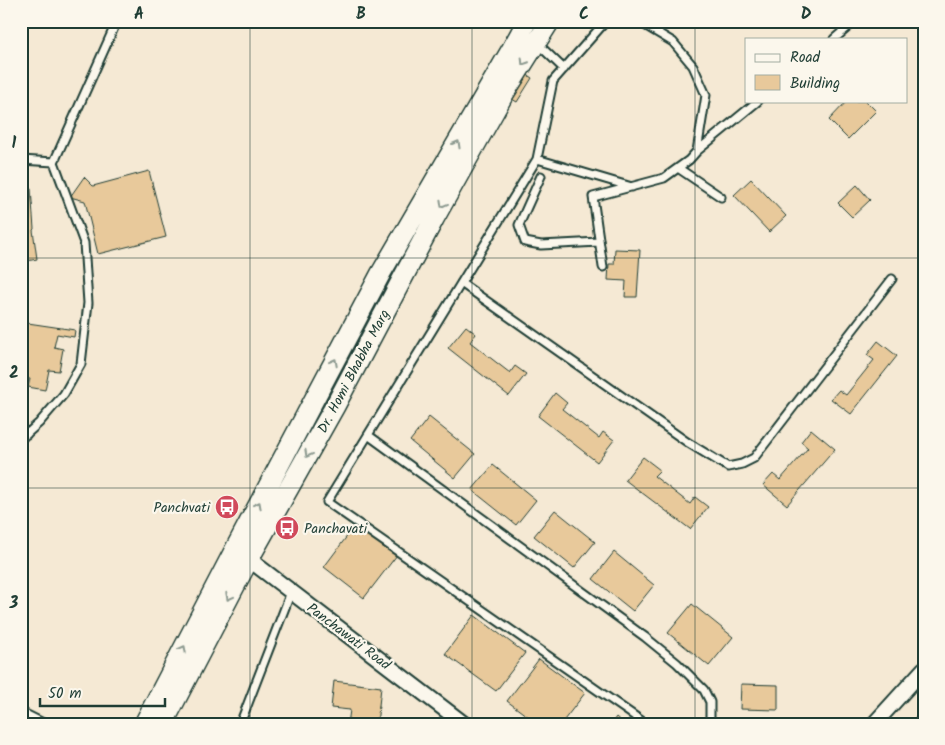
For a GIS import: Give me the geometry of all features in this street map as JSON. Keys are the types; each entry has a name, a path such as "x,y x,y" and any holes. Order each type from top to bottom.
{"main road":[{"name":"Dr. Homi Bhabha Marg","path":"144,724 242,554 335,406 504,94 550,21"},
{"name":"Dr. Homi Bhabha Marg","path":"163,724 242,554 382,273 521,24"}],"street":[{"name":"Panchawati Road","path":"242,554 464,724"},
{"path":"874,724 924,669"}],"lane":[{"path":"21,440 64,394 81,364 88,303 84,243 54,162 117,21"},
{"path":"606,21 553,81 537,159 327,502 646,724"},
{"path":"638,21 673,42 693,66 706,95 697,152"},
{"path":"835,38 855,21"},
{"path":"521,24 564,68"},
{"path":"603,267 593,197 664,178 689,160 757,102"},
{"path":"537,159 632,187"},
{"path":"21,160 54,162"},
{"path":"678,168 721,197"},
{"path":"541,176 519,226 525,242 541,245 599,242"},
{"path":"461,283 687,442 728,467 742,464 754,458 892,279"},
{"path":"21,428 27,434"},
{"path":"368,435 645,637 677,663 704,690 710,702 710,718 706,724"},
{"path":"240,724 291,592"},
{"path":"21,712 45,724"},
{"path":"917,724 924,715"}],"building":[{"path":"520,70 532,78 517,102 505,95"},
{"path":"846,102 867,102 876,111 848,139 829,120"},
{"path":"149,171 166,237 98,254 85,201 70,197 84,177 93,186"},
{"path":"751,179 786,216 769,232 734,195"},
{"path":"857,185 870,200 852,217 838,203"},
{"path":"21,188 31,188 33,230 37,259 21,262"},
{"path":"615,249 640,250 637,297 625,297 626,281 608,280 609,264 614,264"},
{"path":"21,322 75,330 74,337 57,334 54,347 63,349 59,371 49,370 45,390 28,387 30,379 21,378"},
{"path":"466,326 476,334 470,342 510,373 515,366 526,374 509,396 448,348"},
{"path":"878,341 897,356 851,414 831,399 839,390 846,395 874,360 867,355"},
{"path":"555,393 567,403 562,409 599,438 603,432 614,440 597,462 538,416"},
{"path":"429,417 475,454 455,478 410,441"},
{"path":"811,429 835,449 787,505 763,485 773,474 780,480 808,448 801,442"},
{"path":"643,457 660,470 654,476 690,504 695,497 708,507 690,529 625,480"},
{"path":"493,465 536,500 516,525 472,490"},
{"path":"555,510 595,542 574,568 534,536"},
{"path":"357,523 397,555 364,598 324,567"},
{"path":"614,552 654,585 633,611 593,579"},
{"path":"692,604 733,637 709,666 668,633"},
{"path":"474,615 525,653 496,691 445,654"},
{"path":"539,659 585,693 561,724 538,724 507,701"},
{"path":"334,681 381,687 377,724 348,724 350,710 331,708"},
{"path":"741,684 778,685 778,710 740,709"},
{"path":"616,717 624,724 611,724"}],"place":[{"name":"Panchvati","path":"227,507"},
{"name":"Panchavati","path":"287,528"}]}
